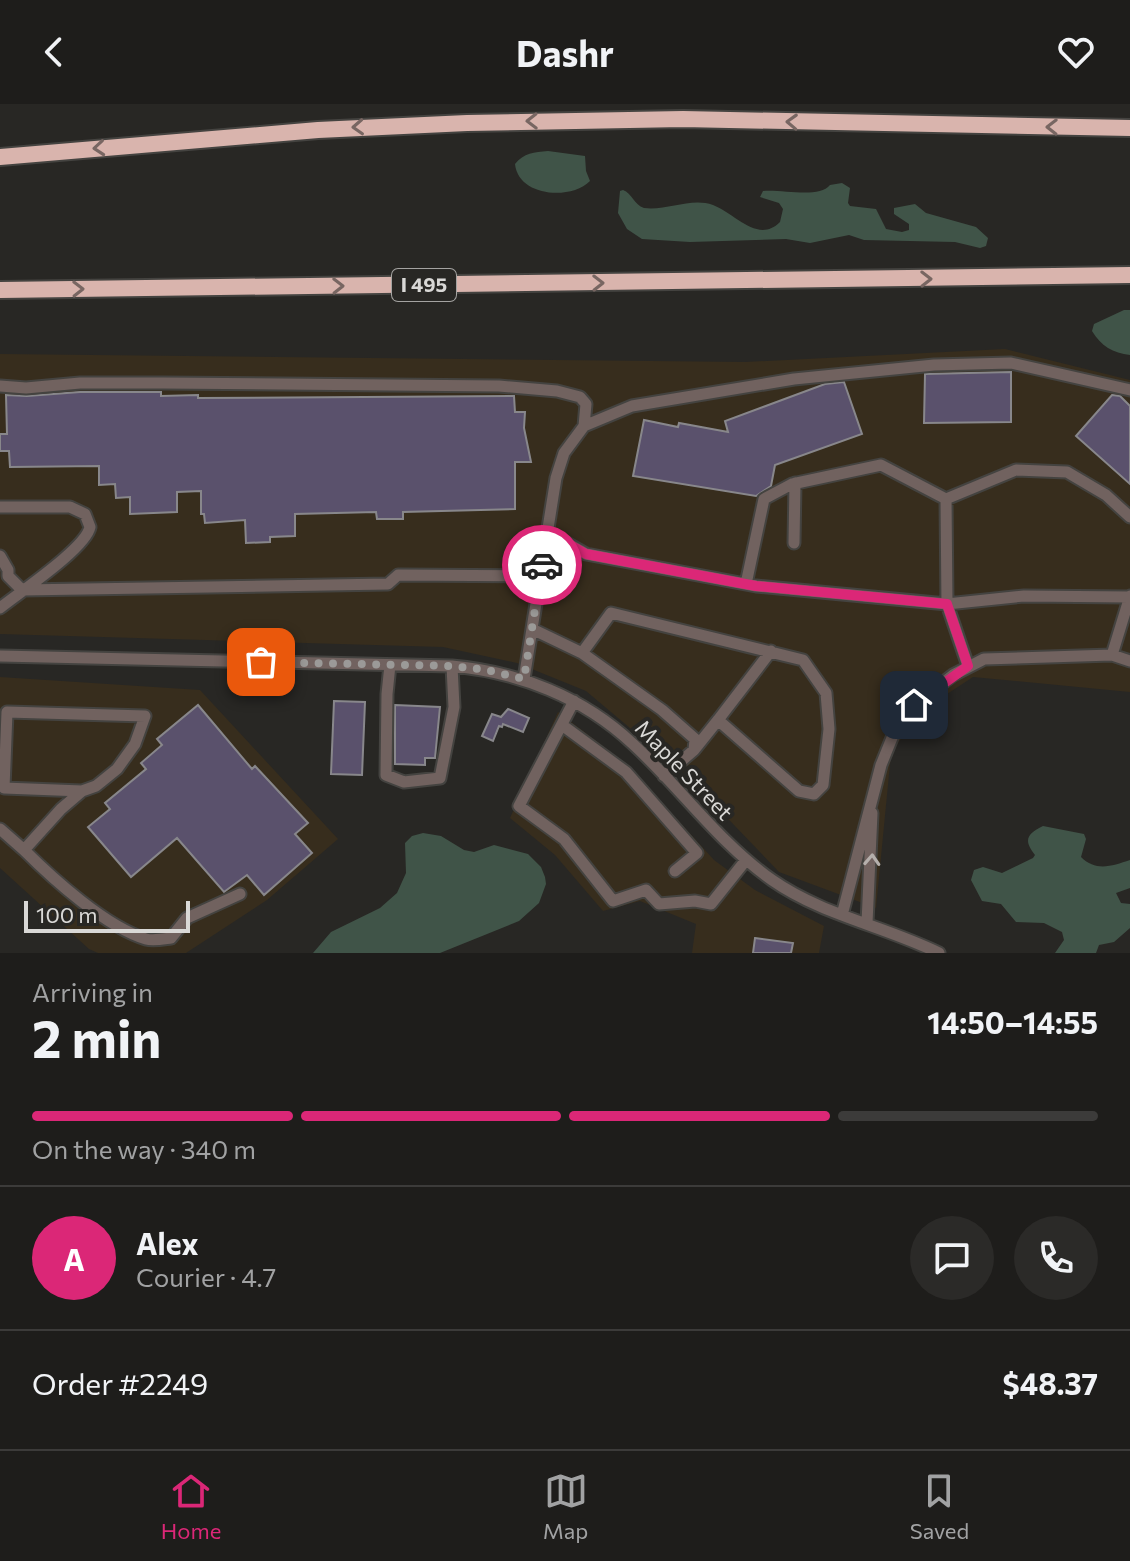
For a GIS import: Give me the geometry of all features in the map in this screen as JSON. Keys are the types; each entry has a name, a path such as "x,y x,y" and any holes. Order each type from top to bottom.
{"highway":[{"path":"0,157 286,132 452,123 683,119 1130,128"},
{"name":"I 495","path":"0,290 1130,275"}],"street":[{"path":"524,679 556,478 564,453 584,426 632,406 794,379 934,365 1011,363 1130,390"},
{"path":"0,386 26,388 80,383 499,386 557,391 580,397 586,404 584,426"},
{"path":"746,584 764,499 795,483 881,465 946,499"},
{"path":"946,499 1016,470 1067,472 1106,495 1130,517"},
{"path":"794,543 795,483"},
{"path":"946,499 947,604 968,666"},
{"path":"0,507 70,507 85,514 90,521 87,536 70,553 0,608"},
{"path":"545,543 565,542 586,554 746,584 947,604 1024,596 1130,597 1112,655"},
{"path":"0,556 8,576 22,590 388,584 398,575 540,576"},
{"path":"0,587 8,576"},
{"path":"582,653 611,613 803,660 826,693 829,729 823,785 814,794 799,791 718,720"},
{"path":"532,629 582,653 679,724 695,739 694,750"},
{"path":"664,776 694,750 771,651"},
{"path":"842,915 885,753 903,717 926,695 968,666 984,659 1112,655 1130,661"},
{"name":"Maple Street","path":"0,656 452,666 524,679 574,701 613,726 746,860 789,891 939,953"},
{"path":"390,665 386,775 404,782 440,778 454,707 452,666"},
{"path":"574,701 519,806 564,839 613,901 646,890 659,904 695,901 711,904 746,860"},
{"path":"24,850 38,838 55,815 82,791 96,786 117,769 135,744 145,716 7,712 4,788 82,791"},
{"path":"562,725 626,772 697,853 675,871"},
{"path":"867,923 872,796"},
{"path":"0,829 54,880 113,922 148,940 171,938 187,918 240,894"}],"shaded area":[{"path":"1005,349 1130,380 1130,692 973,677 918,713 891,754 876,908 779,872 687,776 586,691 517,663 443,647 0,634 0,354 745,362"},
{"path":"0,677 200,690 338,839 267,900 186,953 98,953 89,949 0,868"},
{"path":"558,712 628,765 714,860 755,890 824,926 819,953 692,953 696,924 640,901 603,911 555,855 510,818"}],"green space":[{"path":"548,151 585,156 590,181 581,187 558,193 535,189 525,183 518,175 515,164 522,157"},
{"path":"842,183 850,188 850,206 876,209 886,229 909,230 909,224 894,214 894,208 915,204 926,213 976,227 988,238 986,246 980,248 955,242 864,240 849,235 810,243 786,239 690,242 642,239 627,229 618,213 620,191 623,190 644,208 705,203 722,209 755,229 763,230 780,222 783,209 779,203 760,197 763,191 809,193"},
{"path":"1130,310 1130,355 1108,348 1092,331 1094,324"},
{"path":"1043,826 1084,834 1086,839 1081,857 1092,865 1111,866 1130,860 1130,888 1116,893 1121,903 1130,904 1130,928 1114,942 1099,945 1096,953 1055,953 1064,940 1062,932 1044,923 1016,922 1001,904 982,901 971,880 974,870 983,867 1002,873 1033,858 1035,855 1028,838"},
{"path":"423,833 441,836 464,850 474,852 494,845 528,854 541,867 545,877 546,884 539,903 519,921 440,953 313,953 331,932 380,908 397,893 406,873 405,843 412,836"}],"building":[{"path":"1011,372 1011,422 924,423 925,374"},
{"path":"844,382 862,434 775,465 771,486 756,496 633,476 644,420 728,432 725,421 825,384"},
{"path":"161,392 161,396 198,395 198,398 514,396 515,412 525,412 524,428 531,462 515,462 515,509 403,512 403,519 377,519 376,512 295,514 295,536 270,537 270,542 246,543 245,520 205,523 204,514 201,514 201,491 177,492 177,512 130,514 130,497 116,498 115,484 99,485 99,466 10,467 9,451 0,451 0,434 7,434 6,395"},
{"path":"1112,395 1120,396 1130,406 1130,484 1076,436"},
{"path":"334,701 365,702 362,775 331,774"},
{"path":"198,705 252,769 255,766 308,823 295,834 312,853 264,895 247,875 224,892 177,838 131,877 88,827 110,809 105,803 146,769 141,763 162,745 157,739"},
{"path":"395,705 440,707 435,758 425,758 425,765 395,764"},
{"path":"508,709 529,718 523,732 503,724 499,726 493,741 482,736 492,714 501,717"},
{"path":"755,938 793,943 791,953 753,953"}],"way so far":[{"path":"261,662 452,666 524,679 542,565"}],"route":[{"path":"542,565 545,543 565,542 586,554 756,586 947,604 968,666 914,705"}]}
